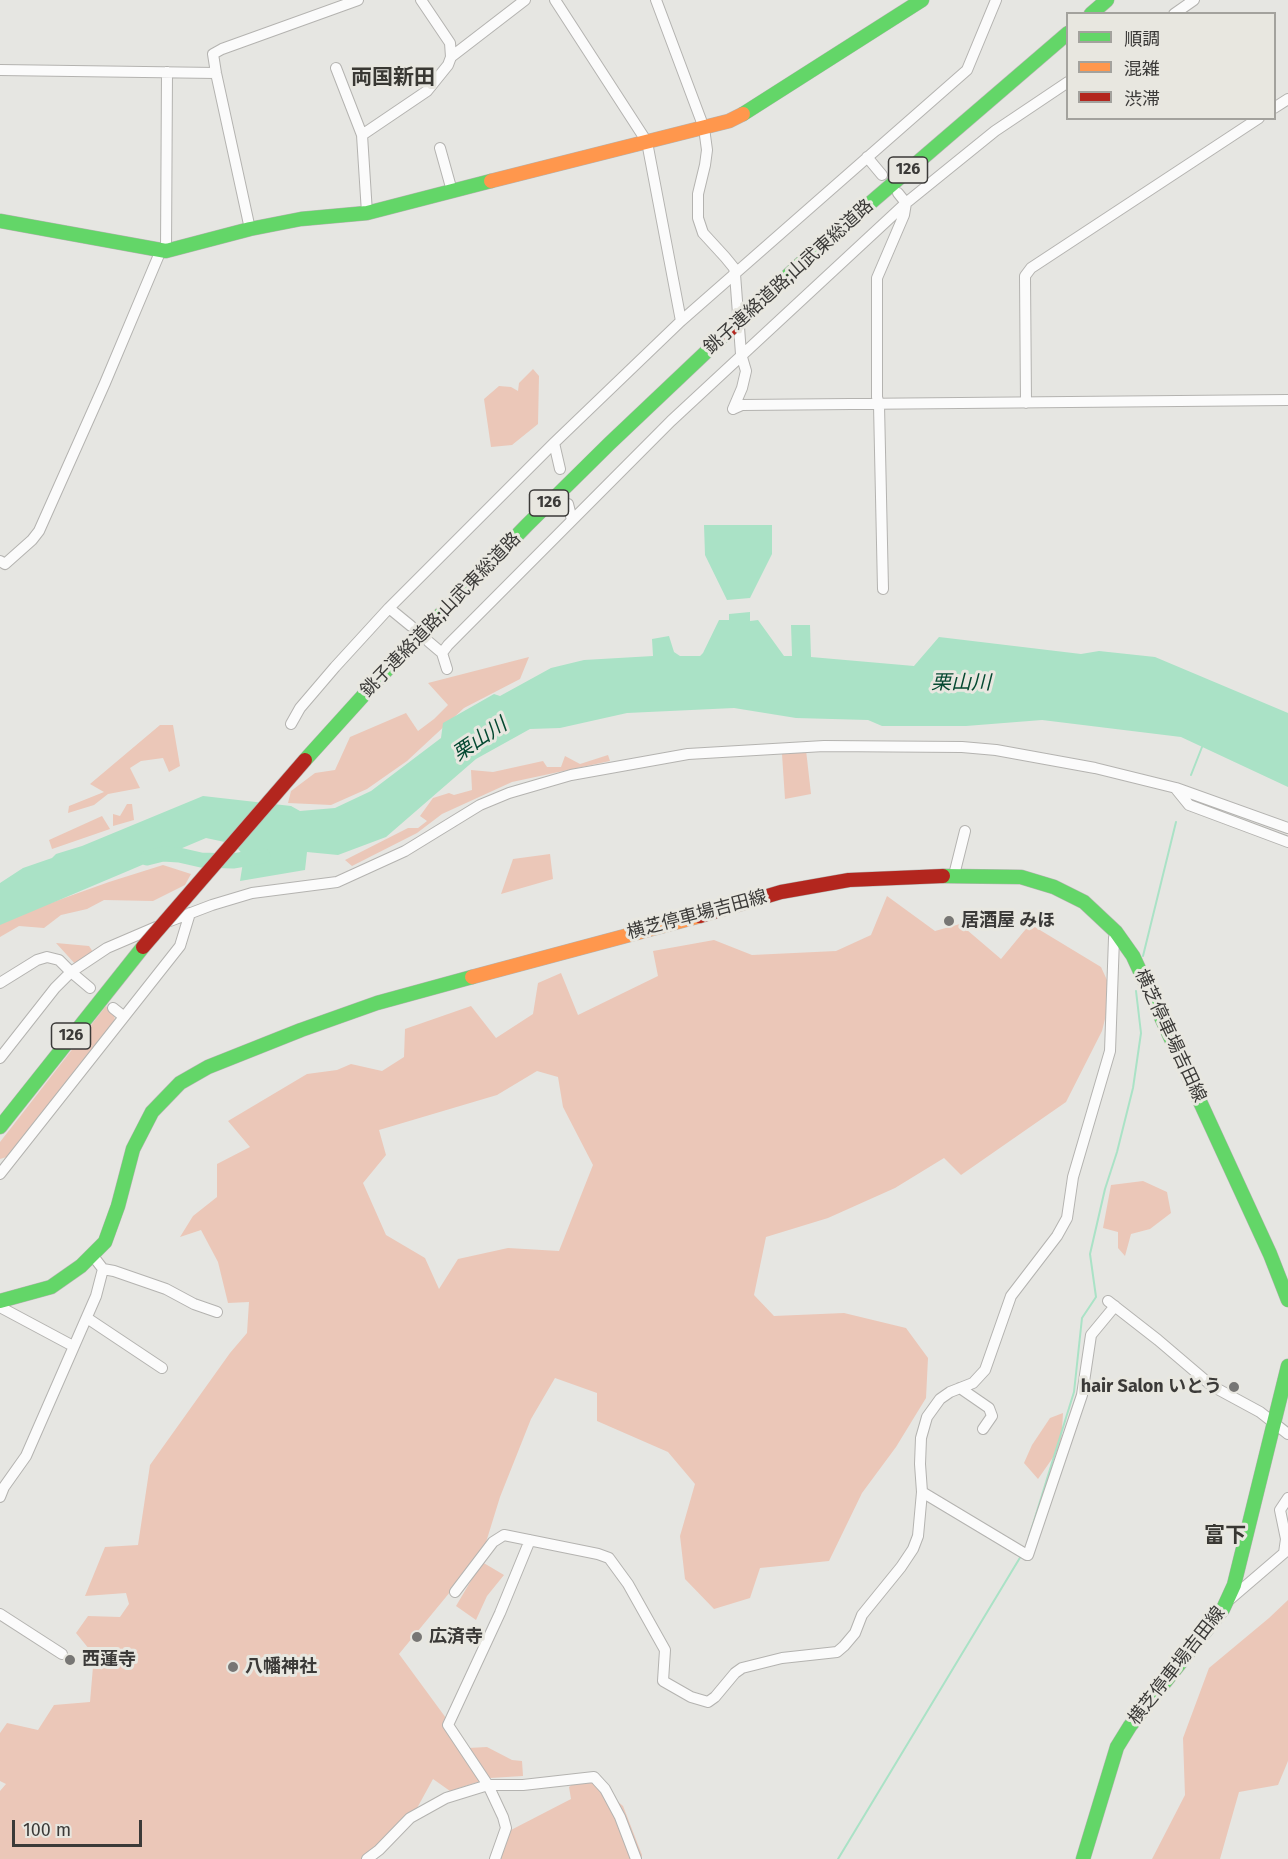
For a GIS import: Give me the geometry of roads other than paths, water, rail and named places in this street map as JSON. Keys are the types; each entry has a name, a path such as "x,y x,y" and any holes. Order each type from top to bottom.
{"main road":[{"path":"0,221 164,251 250,229 301,219 367,213 729,121 922,0"},
{"path":"1093,12 1107,0"},
{"name":"銚子連絡道路;山武東総道路","path":"0,1127 143,947 277,792 381,676 535,517 723,336 820,247 1066,35"},
{"name":"横芝停車場吉田線","path":"0,1301 51,1287 93,1256 105,1242 118,1206 133,1149 152,1112 180,1083 208,1067 377,1003 782,892 849,880 954,875 1021,877 1054,887 1084,902 1116,932 1133,956 1270,1254 1288,1295 1288,1300"},
{"name":"横芝停車場吉田線","path":"1083,1859 1120,1741 1226,1602 1236,1579 1288,1366"}],"street":[{"path":"250,229 213,54 218,50 357,0"},
{"path":"362,135 427,91 448,65 451,57 450,43 421,0"},
{"path":"451,57 525,0"},
{"path":"555,0 647,142 681,321"},
{"path":"656,0 704,128 707,150 698,194 698,218 703,234 734,268 741,354 746,371 733,409 742,405 1288,400"},
{"path":"291,724 300,708 389,608 681,321 967,70 996,0"},
{"path":"1177,12 1194,0"},
{"path":"336,68 362,135 367,213"},
{"path":"0,70 216,73"},
{"path":"0,561 5,564 39,531 164,251 166,72"},
{"path":"442,653 671,421 906,203 995,131 1066,83"},
{"path":"1026,403 1025,276 1031,268 1256,120"},
{"path":"440,148 452,191"},
{"path":"867,157 882,175"},
{"path":"883,589 877,397 877,278 904,214 906,203 898,193"},
{"path":"554,444 560,469"},
{"path":"568,504 572,520"},
{"path":"389,608 411,626"},
{"path":"429,642 442,653 447,669"},
{"path":"0,1058 55,988 71,972 107,948 190,913 252,893 337,882 405,851 480,805 508,793 571,776 688,754 824,746 962,747 996,750 1095,768 1176,788 1288,828"},
{"path":"1176,788 1188,805 1288,842"},
{"path":"954,875 965,831"},
{"path":"1,1169 180,946 190,913"},
{"path":"455,1592 493,1542 504,1535 609,1558 628,1584 665,1650 663,1682 691,1697 708,1702 716,1697 735,1673 742,1668 782,1658 837,1652 844,1646 855,1633 862,1615 913,1549 920,1526 921,1447 927,1417 940,1399 973,1383 985,1370 1011,1296 1057,1236 1067,1218 1073,1177 1110,1051 1116,932"},
{"path":"0,983 37,960 47,957 60,960 90,988"},
{"path":"113,1008 123,1016"},
{"path":"93,1256 103,1269 166,1289 194,1304 217,1312"},
{"path":"0,1497 4,1487 26,1456 87,1318 103,1269"},
{"path":"922,1492 1026,1554 1082,1395 1091,1335 1111,1304 1212,1386 1260,1412 1288,1434"},
{"path":"0,1307 73,1346"},
{"path":"87,1318 162,1368"},
{"path":"960,1388 989,1408 992,1416 983,1429"},
{"path":"1226,1602 1236,1596 1284,1553 1286,1539 1280,1510 1288,1498"},
{"path":"495,1859 506,1828 503,1817 488,1785 448,1725 500,1613 530,1540"},
{"path":"0,1614 62,1654"},
{"path":"367,1859 410,1818 446,1798 488,1785 523,1785 594,1777 605,1789 615,1808 636,1859"}],"water":[{"path":"704,525 772,525 772,554 750,598 727,600 705,555"},
{"name":"栗山川","path":"750,612 750,621 758,620 784,656 792,656 791,625 810,625 811,657 914,666 939,637 1081,654 1099,651 1155,657 1288,713 1288,787 1181,737 1042,720 966,726 882,726 868,720 796,718 734,708 627,713 560,728 530,729 476,759 386,837 338,855 307,852 305,870 240,881 244,856 234,844 206,838 0,925 0,883 23,868 52,858 56,854 82,846 203,796 291,806 300,811 335,808 371,791 441,738 443,723 494,694 500,696 551,668 584,660 653,656 652,639 669,636 674,652 680,656 700,656 719,620 729,620 729,614"}],"waterway":[{"path":"1191,775 1202,747"},
{"path":"1143,956 1176,822"},
{"name":"栗山川","path":"147,858 163,854 201,860 233,861 263,856"},
{"path":"1029,1537 1074,1392 1082,1318 1096,1297 1090,1254 1133,1088 1141,1033 1136,991"},
{"path":"838,1859 1021,1556"}],"place":[{"name":"居酒屋 みほ","path":"949,921"},
{"name":"hair Salon いとう","path":"1234,1387"},
{"name":"広済寺","path":"417,1637"},
{"name":"西蓮寺","path":"70,1660"},
{"name":"八幡神社","path":"233,1667"}],"district":[{"name":"両国新田","path":"393,78"},
{"name":"富下","path":"1225,1536"}]}
